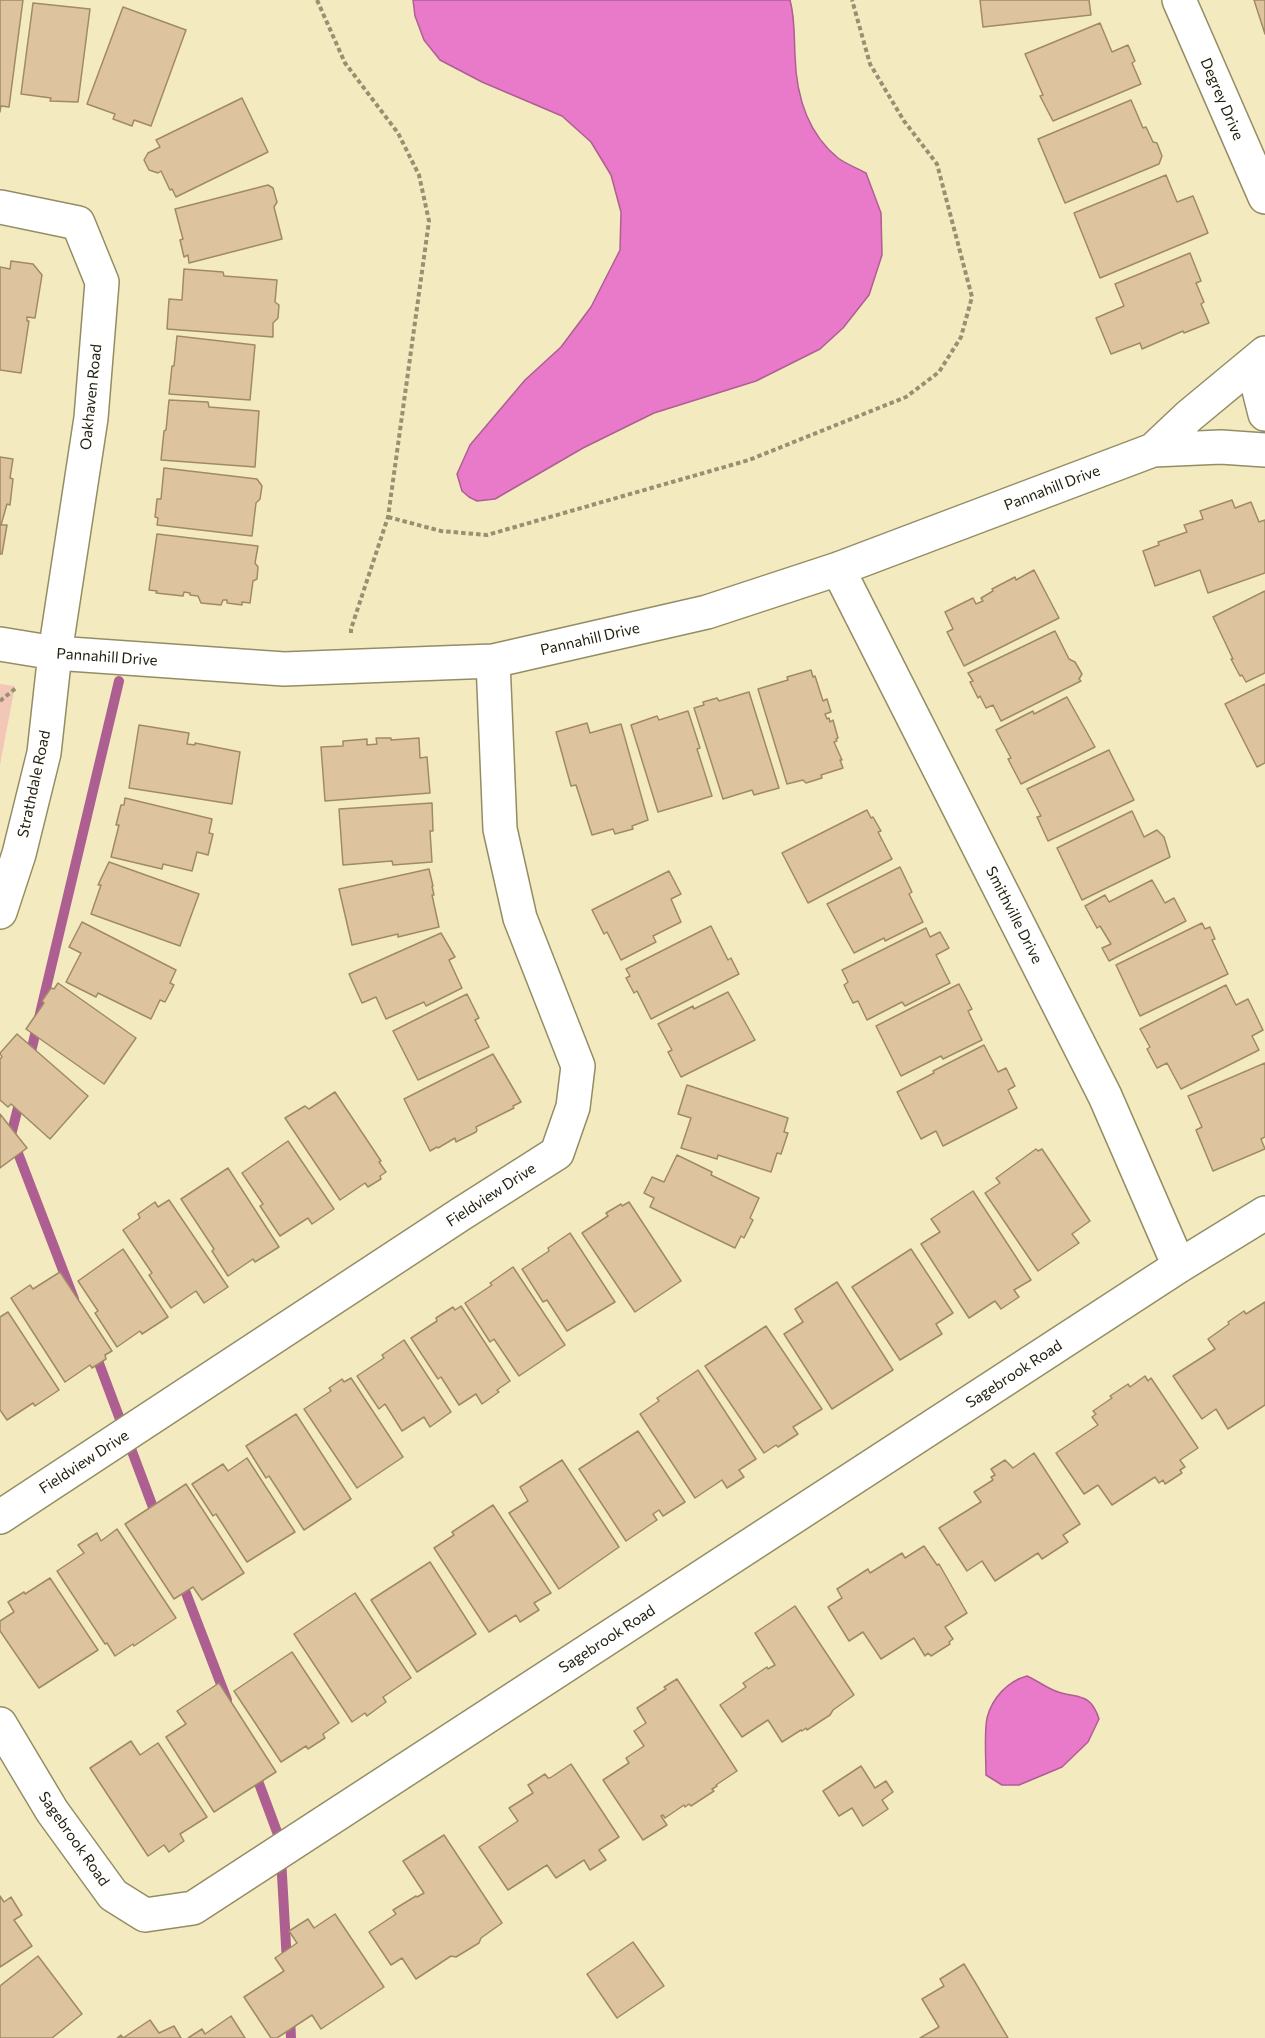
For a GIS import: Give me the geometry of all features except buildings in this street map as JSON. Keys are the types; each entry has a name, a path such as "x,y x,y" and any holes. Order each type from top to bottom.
{"street":[{"name":"Degrey Drive","path":"1179,0 1265,197"},
{"name":"Oakhaven Road","path":"0,207 78,223 102,282 91,418 55,653"},
{"name":"Pannahill Drive","path":"1153,450 1189,416 1265,353"},
{"path":"1265,363 1259,390 1265,414"},
{"name":"Pannahill Drive","path":"0,644 55,653 284,669 493,661 707,612 838,569 1153,450 1221,447 1265,450"},
{"name":"Smithville Drive","path":"838,569 1107,1100 1179,1266"},
{"name":"Strathdale Road","path":"0,912 19,854 44,753 55,653"},
{"name":"Fieldview Drive","path":"0,1518 430,1234 557,1153 573,1107 578,1066 520,918 500,829 493,661"},
{"name":"Sagebrook Road","path":"0,1724 52,1811 113,1895 145,1915 193,1908 1179,1266 1265,1213"}],"path":[{"path":"317,0 345,63 398,133 419,175 429,221 388,517 351,629 353,667"},
{"path":"388,517 441,531 488,535 749,460 906,397 939,372 961,337 972,297 937,164 904,121 870,64 852,0"}],"shaded area":[{"path":"413,0 790,0 794,20 796,70 805,111 827,148 841,160 866,173 881,213 882,255 869,295 843,328 820,349 756,381 654,413 583,448 495,499 477,501 469,497 462,491 457,474 470,445 525,380 561,347 591,307 620,250 621,212 611,175 591,142 562,116 482,82 440,60 424,40 415,16"},
{"path":"0,684 15,686 0,765"},
{"path":"1027,1676 1053,1690 1087,1700 1099,1719 1088,1742 1062,1767 1019,1785 1002,1785 986,1775 987,1718 1002,1691 1013,1682"}],"waterway":[{"path":"29,1060 119,681"},
{"path":"21,1096 11,1135 74,1299"},
{"path":"94,1350 157,1518"},
{"path":"181,1580 227,1700"},
{"path":"254,1770 280,1840 287,1963"},
{"path":"290,2017 291,2038"}]}
